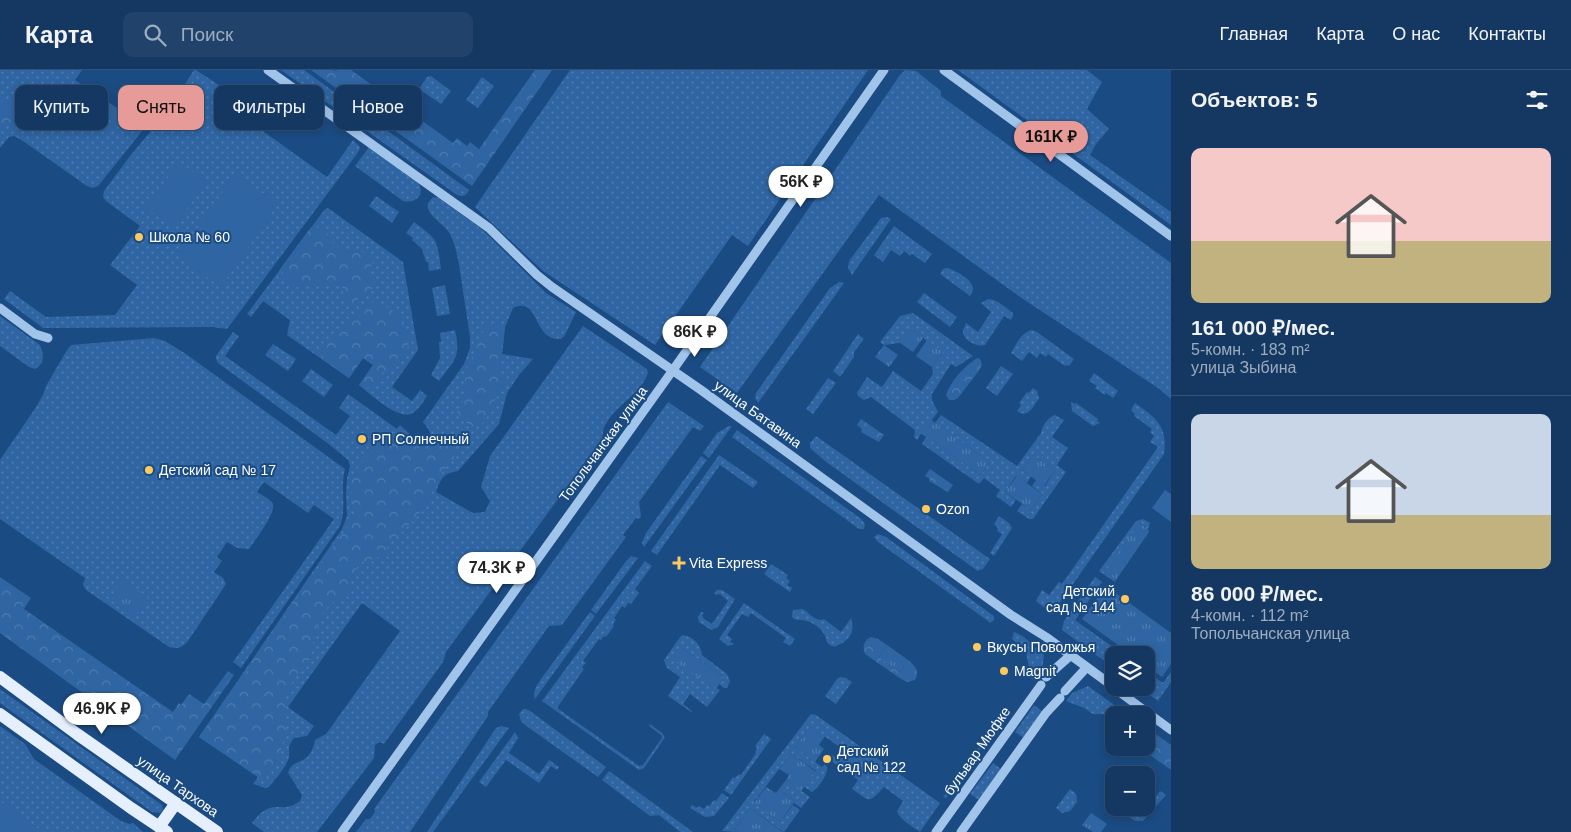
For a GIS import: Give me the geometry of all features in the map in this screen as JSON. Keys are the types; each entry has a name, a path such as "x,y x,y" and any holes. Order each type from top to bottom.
{"main road":[{"name":"улица Тархова","path":"0,677 217,832"},
{"path":"0,714 163,829 176,803"}],"street":[{"name":"улица Батавина","path":"268,70 489,228 537,276 552,287 673,370 1011,615 1046,637 1105,680"},
{"name":"Топольчанская улица","path":"342,832 673,370 884,70"},
{"path":"944,70 1171,236"},
{"path":"0,308 36,334 48,338"},
{"path":"1046,677 1071,655"},
{"path":"961,832 1046,713 1087,667"},
{"name":"бульвар Мюфке","path":"936,832 1041,685"},
{"name":"улица Батавина","path":"1126,696 1171,730"}],"green space":[{"path":"0,70 82,70 75,80 82,85 15,85 15,130 108,130 108,102 118,109 118,130 143,130 98,186 93,188 87,186 14,136 9,137 0,148"},
{"path":"194,70 196,70 219,85 214,85 214,130 261,130 327,177 353,140 360,147 359,151 227,329 213,327 43,328 4,299 10,291 46,317 115,315 137,285 110,265 140,226 106,201 103,197 104,191 152,130 204,130 204,85 184,85"},
{"path":"281,70 304,70 334,92 334,108 324,101 324,85 302,85"},
{"path":"311,70 351,70 372,85 334,85 334,87"},
{"path":"535,70 552,70 472,186 394,130 422,130 422,121 453,143 457,138 467,146 470,142 479,149"},
{"path":"570,70 868,70 748,246 732,235 655,345 543,271 475,207"},
{"path":"905,70 916,71 941,91 941,96 1171,263 1171,399 1158,388 1020,297 879,195 737,393 700,367"},
{"path":"958,70 1087,70 1102,82 1087,109 1109,129 1096,144 1090,155 1171,212 1171,225"},
{"path":"431,76 451,91 441,104 422,91 422,85 427,77"},
{"path":"482,77 494,86 478,108 466,100"},
{"path":"15,98 15,125 0,126 0,102"},
{"path":"108,105 118,113 118,126 116,129 106,132 97,130 108,130"},
{"path":"365,130 386,130 469,190 464,195 457,195"},
{"path":"369,147 418,182 421,191 416,200 403,201 355,166"},
{"path":"179,162 207,182 173,228 146,208"},
{"path":"235,174 278,204 221,287 178,257"},
{"path":"376,196 399,212 392,223 369,206"},
{"path":"433,197 439,198 484,231 546,293 576,312 565,335 561,339 552,338 545,333 528,308 522,306 513,308 505,327 502,354 533,359 507,393 499,424 458,471 449,473 444,477 436,492 473,513 485,512 490,501 481,487 490,456 583,326 647,369 648,373 634,394 610,417 604,427 602,439 446,652 443,662 384,744 380,742 375,745 374,758 317,832 264,832 252,823 266,810 287,807 300,801 302,795 288,773 289,769 308,756 315,740 326,734 400,631 362,603 288,707 314,726 307,736 294,738 289,748 289,757 286,764 269,787 265,788 253,784 258,777 199,737 342,529 347,516 347,478 350,466 348,460 330,445 218,363 216,356 233,332 239,336 225,356 336,435 350,416 339,408 348,394 397,429 400,425 422,445 427,444 430,433 423,422 464,364 470,348 470,337 456,252 448,232 428,208 428,203"},
{"path":"328,208 403,262 418,350 392,387 412,401 420,390 427,396 414,413 405,415 391,409 359,385 373,365 363,358 349,378 287,335 290,320 263,301 251,317 247,314 325,209"},
{"path":"887,217 891,219 852,275 848,268 849,261 881,218"},
{"path":"414,222 435,241 441,269 429,271 428,262 426,262 422,249 406,233"},
{"path":"894,226 932,254 925,263 904,251 900,256 891,250 883,262 874,255"},
{"path":"311,227 320,228 325,231 339,248 362,251 373,262 369,272 374,283 373,288 359,297 355,303 349,304 343,300 343,288 340,285 320,284 303,288 296,287 289,283 280,269"},
{"path":"947,268 970,281 973,288 970,296 940,274 943,269"},
{"path":"839,282 844,283 758,403 755,398 756,393 830,288"},
{"path":"445,285 450,314 437,316 432,288"},
{"path":"924,293 957,317 950,327 917,302"},
{"path":"988,299 995,300 1001,304 1013,313 1013,316 1011,320 1004,316 985,345 982,346 968,340 963,334 963,330 966,323 978,332 991,312 981,303"},
{"path":"372,302 387,307 399,315 408,333 409,342 407,350 397,364 382,373 371,387 365,388 359,385 373,365 363,358 349,378 322,359 320,350 323,343"},
{"path":"913,313 973,356 956,367 951,364 932,394 932,400 938,412 930,420 917,440 914,437 915,430 871,397 864,400 857,393 867,377 882,387 893,371 921,391 933,374 932,367 943,352 910,329 900,343 884,345 880,342 900,316"},
{"path":"0,316 40,345 43,358 38,367 35,369 29,367 0,346"},
{"path":"487,326 505,327 500,361 504,388 495,400 483,423 474,427 462,421 457,412 465,396 465,376 468,366"},
{"path":"910,328 923,338 913,352 900,343"},
{"path":"455,330 457,353 453,363 439,381 431,375 440,358 440,333"},
{"path":"1032,330 1074,359 1069,366 1065,366 1048,354 1046,357 1040,353 1037,358 1029,352 1022,361 1011,353 1022,336"},
{"path":"858,334 864,339 854,352 854,357 840,377 833,371"},
{"path":"154,338 165,341 186,354 345,469 343,512 340,526 241,668 233,662 334,519 314,505 308,513 264,482 257,492 273,504 268,520 249,549 237,548 227,542 217,557 222,561 214,572 223,578 226,584 188,641 182,647 177,648 169,647 86,590 83,585 85,578 0,519 0,460 36,407 46,386 71,345"},
{"path":"927,340 943,352 932,367 916,356"},
{"path":"273,344 296,359 288,371 265,355"},
{"path":"884,345 898,355 889,367 875,357"},
{"path":"977,358 980,359 982,364 980,369 958,398 949,400 946,395 951,384"},
{"path":"1001,366 1013,374 997,396 986,388"},
{"path":"311,369 333,385 324,397 302,381"},
{"path":"1094,373 1118,391 1113,398 1095,388 1097,386 1089,381"},
{"path":"828,378 836,383 813,414 806,409"},
{"path":"1033,388 1037,391 1039,398 1035,405 1024,414 1017,411 1021,405 1019,403 1027,392 1029,393"},
{"path":"668,402 704,426 700,431 693,427 639,502 641,516 639,519 636,518 623,535 626,537 562,625 549,626 488,712 488,716 410,832 356,832 366,819 370,819 375,812 374,809"},
{"path":"1071,402 1076,403 1098,419 1097,421 1100,423 1093,426 1072,411"},
{"path":"1135,403 1149,413 1159,424 1164,436 1164,454 1052,614 1036,601 1042,590 1049,595 1059,582 1062,584 1158,447 1150,442 1154,436 1150,432 1152,429 1134,416 1135,414 1131,410"},
{"path":"941,415 1017,466 1052,416 1055,415 1064,420 1052,437 1068,448 1057,465 1066,472 1033,519 1029,519 1017,511 1022,504 1031,510 1042,494 1032,486 1036,480 1045,486 1055,470 1033,455 1022,470 1031,477 1027,483 1016,476 1005,492 1016,500 1011,507 996,496 1000,490 984,478 979,484 922,444 926,437 981,475 990,462 935,423"},
{"path":"861,419 884,435 879,442 861,432 862,429 857,425"},
{"path":"930,419 990,462 981,475 920,433"},
{"path":"732,426 709,458 703,453 717,433"},
{"path":"737,430 860,518 865,524 864,529 859,529 732,437"},
{"path":"391,434 404,434 413,445 421,450 427,449 435,437 440,438 454,451 454,458 440,475 427,502 414,520 390,543 385,552 377,558 362,562 355,570 350,587 342,598 332,603 324,611 313,639 313,650 309,661 295,678 286,695 286,730 279,757 271,772 258,777 199,737 355,516 351,489 354,475 368,456"},
{"path":"816,436 990,559 983,569 977,571 825,461 810,448 810,443"},
{"path":"719,455 758,482 753,488 720,465 657,555 651,551"},
{"path":"1033,455 1055,470 1044,486 1022,470"},
{"path":"701,456 707,460 644,547 642,543 646,533"},
{"path":"930,469 953,485 948,492 929,481 930,479 925,476"},
{"path":"1017,476 1042,494 1031,510 1005,492"},
{"path":"1165,490 1171,494 1171,522 1152,508"},
{"path":"999,516 1009,523 1012,528 994,556 990,553 1002,534 997,531 998,528 994,524"},
{"path":"1143,519 1150,523 1148,529 1140,523 1106,572 1116,580 1115,582 1099,571 1136,521"},
{"path":"1139,523 1148,529 1149,532 1116,580 1105,572"},
{"path":"878,534 886,537 994,616 994,620 990,623 878,542 874,537"},
{"path":"631,556 638,558 596,614 591,610"},
{"path":"645,561 652,566 635,589 639,593 631,604 628,603 625,608 622,606 614,618 616,620 613,624 614,626 606,637 604,636 601,640 599,639 583,661 586,663 582,667 584,669 557,708 639,766 643,765 662,738 661,735 649,726 650,724 662,733 665,738 644,768 639,770 542,701"},
{"path":"771,564 788,575 786,578 790,581 787,585 792,588 790,592 764,574"},
{"path":"0,577 31,598 24,609 173,712 189,694 204,704 228,671 234,675 175,760 0,633"},
{"path":"1095,577 1102,582 1075,620 1111,646 1105,646 1105,661 1062,630 1064,621"},
{"path":"122,580 148,597 135,617 109,599"},
{"path":"1106,586 1171,633 1171,664 1162,677 1155,672 1155,646 1120,646 1082,619"},
{"path":"717,590 722,590 735,599 718,627 711,630 699,622 698,617 701,612 704,613 702,615 704,619 712,624 728,601 720,594 716,595 714,593"},
{"path":"744,603 795,639 790,646 783,642 786,638 751,613 748,617 742,614 727,635 732,639 730,642 734,644 728,646 719,639"},
{"path":"803,609 816,619 824,619 841,632 851,618 853,626 851,634 847,640 838,645 830,645 821,630 815,625 808,621 796,620 792,617 793,610"},
{"path":"590,612 595,616 535,699 535,691 538,684"},
{"path":"1014,632 1026,639 1044,655 1042,670 1035,681 1028,676 1030,674 1026,652 1012,639"},
{"path":"683,635 696,642 702,655 727,674 730,681 727,688 724,688 719,684 724,677 682,648 716,689 720,690 707,707 690,694 683,704 691,712 668,696 680,677 667,668 664,660"},
{"path":"871,637 887,645 879,657 900,672 908,660 913,664 917,671 915,680 908,682 901,679 865,654 864,644"},
{"path":"887,645 908,660 900,672 879,657"},
{"path":"682,648 724,677 716,689 673,660"},
{"path":"1171,672 1171,682 1158,701 1151,696 1155,696 1155,677 1163,683"},
{"path":"840,677 852,682 836,704 825,696"},
{"path":"1088,686 1116,706 1105,706 1105,714 1093,714 1084,708 1066,701 1072,693"},
{"path":"0,689 162,805 163,810 160,813 152,812 0,703"},
{"path":"1034,705 1043,712 1024,738 1015,732"},
{"path":"523,709 530,711 606,767 598,777 525,725 521,721 519,714"},
{"path":"811,714 816,715 940,803 920,832 907,823 897,811 903,801 884,787 872,799 866,799 852,789 867,766 811,727 795,747 822,767 825,764 827,770 820,784 812,792 804,787 816,771 791,753 754,802 780,822 793,805 800,810 784,832 750,808 735,829 739,832 722,831"},
{"path":"0,726 25,744 34,759 121,821 129,824 133,823 143,832 0,832"},
{"path":"501,726 509,728 433,832 427,832 496,728"},
{"path":"811,727 825,736 819,745 824,749 815,762 795,747"},
{"path":"993,728 995,729 946,798 943,797"},
{"path":"515,732 518,738 509,753 539,774 549,760 559,767 557,770 551,766 539,783 506,760 486,787 479,782"},
{"path":"1155,733 1171,745 1171,770 1151,756 1155,756"},
{"path":"764,734 771,739 731,795 724,790 733,777 741,775 756,753 757,748 755,746"},
{"path":"843,749 868,767 858,780 827,758 830,754 837,758"},
{"path":"791,753 816,772 801,791 786,780 789,775 779,769"},
{"path":"993,763 1001,769 979,800 970,794"},
{"path":"609,771 693,832 680,832 659,815 650,816 602,780"},
{"path":"786,780 810,797 801,808 779,789"},
{"path":"766,787 776,793 779,789 795,801 780,822 754,803"},
{"path":"1070,789 1076,794 1077,802 1070,811 1062,813 1056,808"},
{"path":"1160,791 1166,795 1155,807 1155,798"},
{"path":"722,793 729,798 714,816 705,817 690,808 692,805 704,809 714,800 716,801"},
{"path":"0,801 43,832 0,832"},
{"path":"750,808 783,832 739,832 735,829"},
{"path":"1091,813 1107,824 1101,832 1093,832 1082,825"},
{"path":"1128,816 1147,816 1143,821 1135,821"}],"place":[{"name":"Школа № 60","path":"139,237"},
{"name":"РП Солнечный","path":"362,439"},
{"name":"Детский сад № 17","path":"149,470"},
{"name":"Ozon","path":"926,509"},
{"name":"Vita Express","path":"679,563"},
{"name":"Детский сад № 144","path":"1125,599"},
{"name":"Вкусы Поволжья","path":"977,647"},
{"name":"Magnit","path":"1004,671"},
{"name":"Детский сад № 122","path":"827,759"}]}
